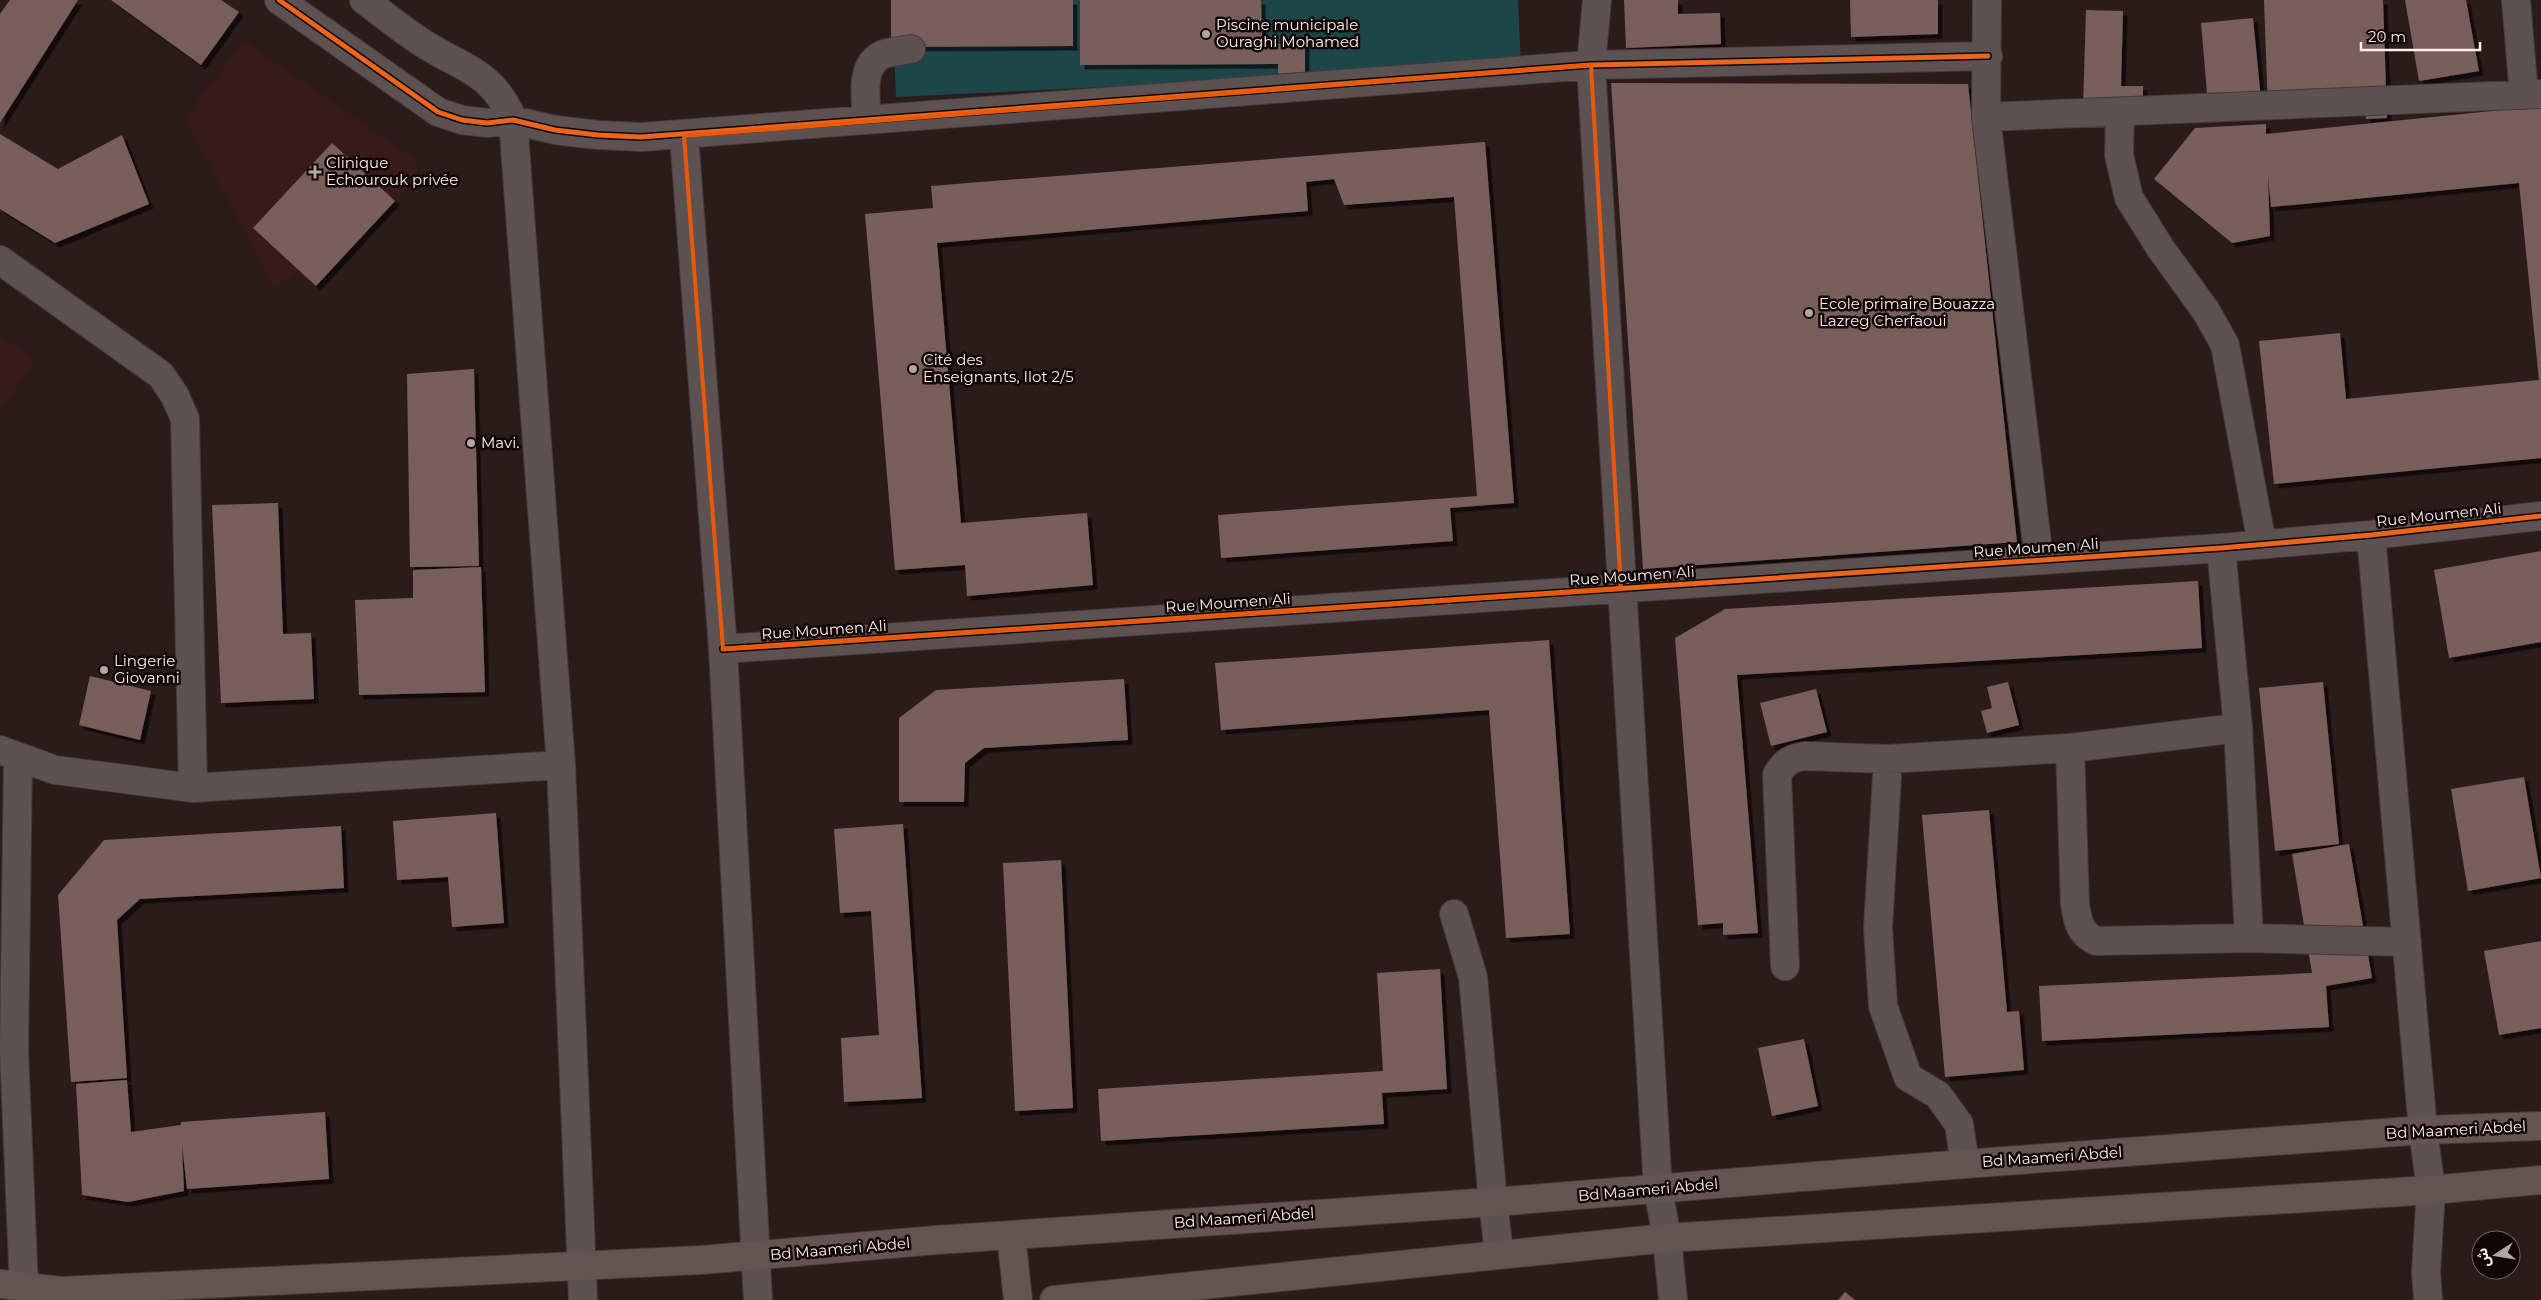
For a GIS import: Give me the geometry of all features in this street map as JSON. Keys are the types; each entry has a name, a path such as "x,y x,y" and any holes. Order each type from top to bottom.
{"main road":[{"name":"Bd Maameri Abdel","path":"12,1286 60,1291 582,1267 1492,1202 2423,1130 2541,1126"},
{"path":"1054,1300 1499,1253 1667,1238 2431,1190 2541,1180"},
{"path":"1011,1235 1018,1300"}],"street":[{"path":"279,0 438,112 462,120 487,123 513,120 555,130 598,136 684,136 867,119 1590,65 1988,56"},
{"path":"364,0 422,42 482,77 496,89 513,120 561,765 583,1300"},
{"path":"1597,0 1590,65 1658,1189 1667,1238 1673,1300"},
{"path":"1987,0 1986,118 2039,560"},
{"path":"1986,118 2532,95 2516,0"},
{"path":"867,119 866,78 868,69 875,60 884,54 911,49"},
{"path":"2120,112 2119,156 2129,198 2161,249 2206,311 2225,345 2262,544"},
{"path":"684,136 723,649 758,1300"},
{"path":"0,260 161,375 175,396 185,419 193,788"},
{"name":"Rue Moumen Ali","path":"723,649 2221,548 2371,535 2541,516"},
{"path":"2371,535 2423,1130 2431,1190 2426,1272 2428,1300"},
{"path":"2221,548 2238,728 2249,938"},
{"path":"1785,966 1777,775 1782,765 1792,758 1805,756 1888,759 2070,748 2238,728"},
{"path":"2070,748 2074,905 2077,921 2083,934 2096,941 2249,938 2407,942"},
{"path":"12,1286 7,1048 9,754 54,770 193,788 561,765"},
{"path":"1888,759 1878,928 1883,1006 1908,1077 1938,1096 1959,1124 1965,1164"},
{"path":"1454,914 1473,977 1492,1202 1499,1253"}],"highlighted area":[{"path":"1591,65 1621,589 723,649 684,136"}],"shaded area":[{"name":"Clinique Echourouk privée","path":"244,40 417,161 418,182 274,289 185,118"},
{"path":"0,335 36,359 0,412"}],"water":[{"name":"Piscine municipale Ouraghi Mohamed","path":"892,0 1518,0 1521,67 896,97"}],"building":[{"path":"10,0 78,0 0,123 0,14"},
{"path":"111,0 221,0 239,12 201,65"},
{"path":"891,0 1073,0 1073,46 891,47"},
{"path":"1080,0 1261,0 1262,44 1305,43 1305,74 1278,74 1278,64 1080,65"},
{"path":"1624,0 1678,0 1678,14 1720,13 1721,44 1626,48"},
{"path":"1850,0 1938,0 1938,34 1851,37"},
{"path":"2264,0 2383,0 2387,118 2366,119 2364,87 2309,89 2309,109 2268,111"},
{"path":"2405,0 2466,0 2479,71 2419,81"},
{"path":"2086,10 2123,11 2121,86 2143,86 2143,109 2083,107"},
{"path":"2253,18 2261,100 2208,105 2201,23"},
{"name":"Ecole primaire Bouazza Lazreg Cherfaoui","path":"1611,83 1968,84 2017,542 1643,569"},
{"path":"2541,106 2541,458 2274,484 2259,341 2340,333 2346,399 2539,380 2519,183 2271,207 2268,175 2270,236 2232,243 2154,179 2195,128 2266,124 2266,134"},
{"path":"0,134 58,169 122,135 149,204 55,243 0,209"},
{"name":"Cité des Enseignants, Ilot 2/5","path":"1485,142 1514,503 1450,508 1453,541 1221,558 1218,515 1477,496 1454,197 1344,205 1334,179 1306,182 1308,211 937,243 961,523 1087,513 1093,585 967,596 965,565 895,570 865,214 933,208 931,186"},
{"path":"332,143 395,201 316,286 253,228"},
{"path":"474,369 479,566 410,567 407,374"},
{"path":"278,503 283,634 311,633 314,699 221,703 212,505"},
{"path":"2541,551 2541,642 2449,658 2434,570"},
{"path":"481,567 485,692 359,695 355,600 413,598 413,570"},
{"path":"2198,581 2202,648 1737,675 1758,933 1723,935 1723,923 1698,925 1675,638 1725,609"},
{"path":"1549,640 1570,934 1506,938 1489,710 1221,730 1215,663"},
{"path":"90,676 151,691 140,740 79,725"},
{"path":"1124,679 1128,740 984,748 965,763 964,802 899,802 899,718 936,690"},
{"path":"2008,682 2019,725 1987,733 1981,711 1992,708 1987,687"},
{"path":"2323,682 2339,844 2275,851 2259,688"},
{"path":"1816,689 1827,732 1771,746 1760,703"},
{"path":"2524,777 2541,878 2468,891 2451,789"},
{"path":"1989,810 2007,1012 2019,1011 2024,1070 1945,1077 1922,815"},
{"path":"496,813 504,923 452,927 448,877 397,880 393,821"},
{"path":"903,824 922,1098 844,1102 841,1038 879,1035 871,911 840,913 834,829"},
{"path":"341,826 344,888 140,899 117,920 127,1078 71,1082 58,895 104,840"},
{"path":"2349,844 2372,978 2326,986 2329,1027 2042,1041 2039,986 2312,973 2292,854"},
{"path":"1061,860 1073,1108 1015,1111 1003,863"},
{"path":"2541,941 2541,1028 2499,1035 2484,951"},
{"path":"1440,969 1447,1089 1382,1093 1384,1124 1101,1141 1098,1089 1383,1071 1377,973"},
{"path":"1804,1039 1818,1106 1772,1116 1758,1048"},
{"path":"127,1080 131,1132 181,1125 181,1122 325,1112 329,1179 187,1189 182,1144 184,1191 128,1202 82,1195 76,1084"},
{"path":"1845,1292 1855,1300 1838,1300"}],"cycle path":[{"path":"279,0 438,112 462,120 487,123 513,120 555,130 641,137 1591,65 1988,56"},
{"path":"723,649 2221,548 2371,535 2541,516"}],"place":[{"name":"Piscine municipale Ouraghi Mohamed","path":"1206,34"},
{"name":"Clinique Echourouk privée","path":"315,172"},
{"name":"Ecole primaire Bouazza Lazreg Cherfaoui","path":"1809,313"},
{"name":"Cité des Enseignants, Ilot 2/5","path":"913,369"},
{"name":"Mavi.","path":"471,443"},
{"name":"Lingerie Giovanni","path":"104,670"}]}
